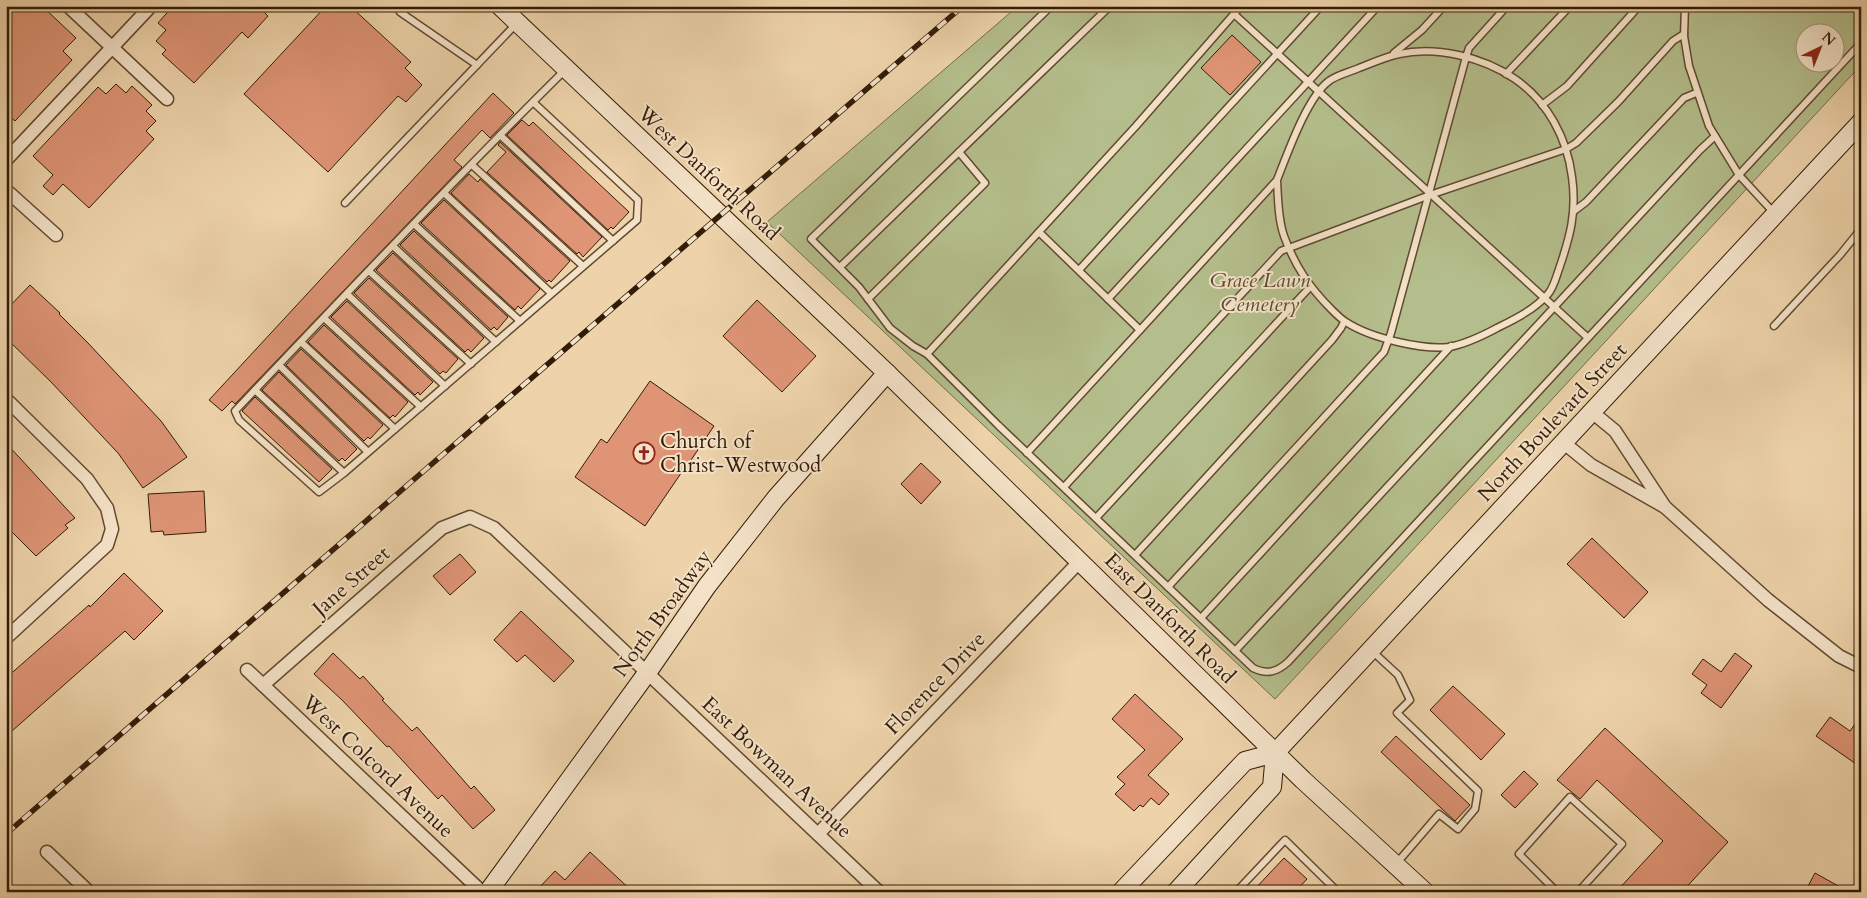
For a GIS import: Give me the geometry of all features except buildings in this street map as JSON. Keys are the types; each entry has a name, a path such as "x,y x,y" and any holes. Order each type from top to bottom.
{"main road":[{"name":"West Danforth Road","path":"500,6 888,373"},
{"name":"North Boulevard Street","path":"1275,753 1861,122"},
{"name":"East Danforth Road","path":"888,373 1275,753 1425,892"},
{"name":"North Broadway","path":"488,892 647,673 707,586 776,498 888,373"},
{"path":"1121,892 1245,761 1275,753 1272,787 1176,892"}],"street":[{"path":"68,6 167,100"},
{"path":"6,160 113,49 151,6"},
{"path":"6,190 56,235"},
{"path":"6,399 87,480 107,508 112,529 107,545 6,638"},
{"path":"1592,412 1615,431 1665,507"},
{"path":"1564,443 1591,465 1665,507 1768,600 1839,656 1861,667"},
{"name":"East Bowman Avenue","path":"470,517 494,528 879,892"},
{"name":"Jane Street","path":"263,685 442,528 470,517"},
{"name":"Florence Drive","path":"818,834 1080,561"},
{"name":"West Colcord Avenue","path":"247,670 482,892"},
{"path":"47,852 89,892"}],"lane":[{"path":"397,6 400,12 477,65"},
{"path":"1051,6 811,239 868,298 890,328 926,354 1253,668 1268,673 1282,668 1861,43"},
{"path":"840,268 1110,6"},
{"path":"926,354 1136,126 1241,6"},
{"path":"1079,270 1321,6"},
{"path":"1108,299 1378,6"},
{"path":"1389,57 1417,35 1444,6"},
{"path":"1168,586 1384,352 1430,195 1469,48 1507,6"},
{"path":"1506,74 1570,6"},
{"path":"1542,106 1567,86 1638,6"},
{"path":"1685,6 1684,34 1689,66 1696,93 1709,126 1739,175 1775,214"},
{"path":"1234,14 1587,337"},
{"path":"345,203 517,23"},
{"path":"1064,487 1281,251 1430,195 1566,149 1576,143 1618,102 1673,41 1684,34"},
{"path":"1028,453 1277,180 1301,124 1319,92 1329,81 1389,57 1426,52 1452,53 1476,60 1506,74 1535,96 1549,113 1562,138 1570,159 1574,211 1568,240 1552,288 1535,307 1482,336 1451,346 1434,348 1388,340 1344,322 1310,287 1293,259 1283,233 1277,180"},
{"path":"533,102 638,200 638,220 344,473 319,492 239,420 235,411 500,135 533,102 566,69"},
{"path":"1574,211 1586,202 1684,98 1696,93"},
{"path":"500,135 613,240"},
{"path":"1235,651 1553,306 1715,136"},
{"path":"868,298 985,183 959,152"},
{"path":"472,165 583,266"},
{"path":"444,193 551,293"},
{"path":"414,224 520,321"},
{"path":"1774,326 1840,255 1861,229"},
{"path":"1039,232 1140,330"},
{"path":"393,246 496,342"},
{"path":"369,271 471,364"},
{"path":"1096,518 1310,287"},
{"path":"347,294 445,386"},
{"path":"324,318 421,407"},
{"path":"1135,555 1332,340 1344,322"},
{"path":"301,342 395,429"},
{"path":"1201,618 1451,346"},
{"path":"279,365 368,452"},
{"path":"255,390 344,473"},
{"path":"1371,650 1398,675 1410,700 1397,713 1478,791 1475,809 1458,828 1439,814 1395,865"},
{"path":"1557,892 1518,854 1570,797 1622,844 1578,892"},
{"path":"1236,892 1285,840 1338,892"}],"green space":[{"name":"Grace Lawn Cemetery","path":"1018,6 1861,6 1861,65 1275,699 767,222"}],"railway":[{"path":"6,834 963,6"}],"place":[{"name":"Church of Christ-Westwood","path":"644,453"}]}
